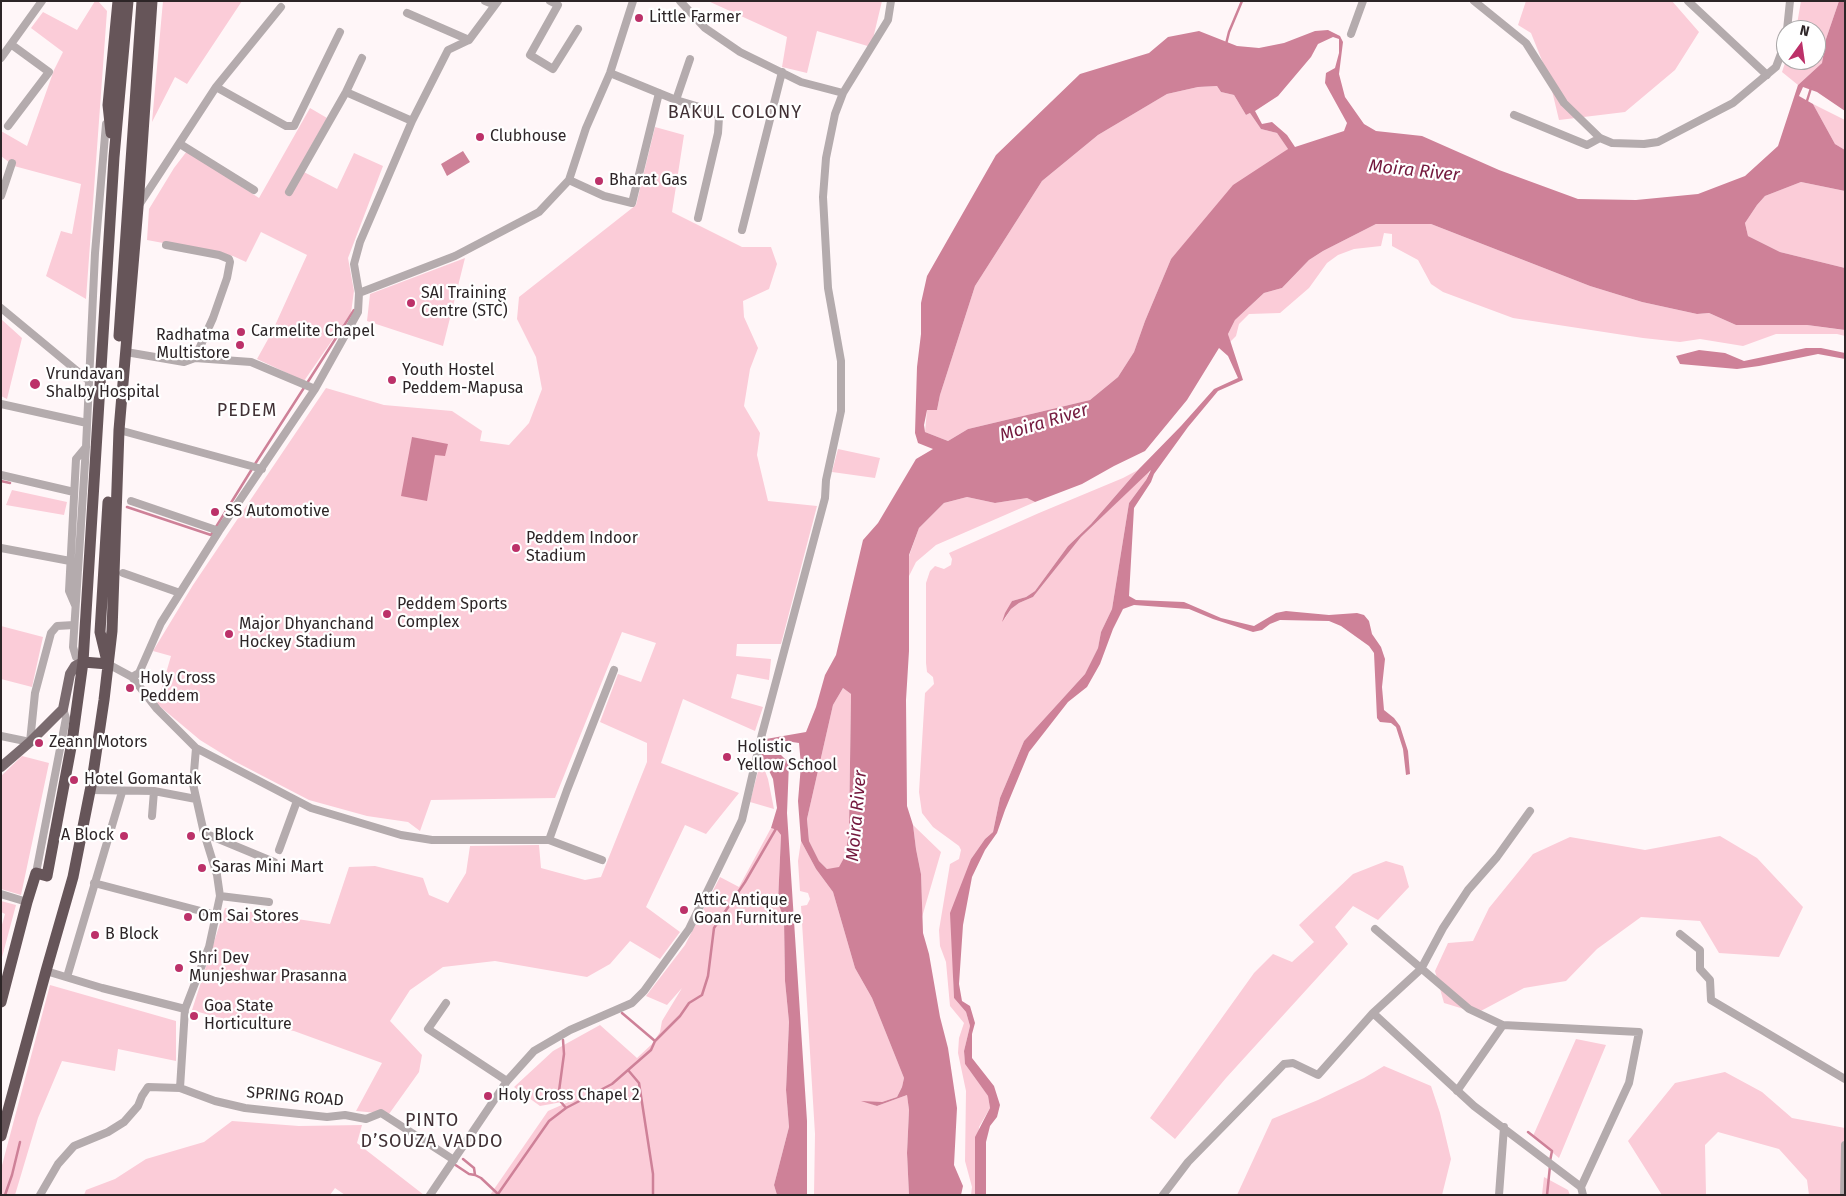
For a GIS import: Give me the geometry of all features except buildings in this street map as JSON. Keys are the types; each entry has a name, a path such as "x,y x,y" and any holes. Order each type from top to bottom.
{"highway":[{"path":"114,157 108,105 118,1"},
{"path":"1,1002 36,874 47,876 72,742 83,662 114,157 128,1"},
{"path":"108,664 100,632 142,1"},
{"path":"1,1136 73,877 90,790 108,664 112,631 119,430 138,207 152,1"},
{"path":"83,662 108,664"}],"main road":[{"path":"1,766 30,742 63,709 70,674 75,666 83,662"}],"street":[{"path":"1,58 12,46 42,1"},
{"path":"132,677 139,673 161,623 219,531 315,389 358,312 359,293 354,264 360,242 412,121 448,50 469,40 497,3 485,1"},
{"path":"550,1 558,5 530,55 552,69 578,29"},
{"path":"359,293 455,256 539,212 569,180 586,128 610,73 633,1"},
{"path":"680,1 705,28 740,52 801,82 843,93"},
{"path":"430,1195 508,1081 534,1052 570,1030 632,1003 644,991 689,929 742,820 762,734 825,498 826,480 841,412 841,361 828,288 823,197 826,158 835,114 843,93 888,20 891,1"},
{"path":"1351,34 1363,1"},
{"path":"1474,1 1526,43 1564,104 1600,138 1612,143 1644,144 1658,142 1733,104 1776,67"},
{"path":"1688,1 1766,75"},
{"path":"1787,20 1790,1"},
{"path":"138,207 216,87 281,7"},
{"path":"407,12 469,40"},
{"path":"216,87 286,126 294,126 340,32"},
{"path":"8,126 49,72 12,46"},
{"path":"289,192 346,92 362,58"},
{"path":"676,100 690,59"},
{"path":"742,230 782,72"},
{"path":"610,73 659,94 713,111 720,117 698,218"},
{"path":"346,92 412,121"},
{"path":"569,180 604,196 632,203 659,94"},
{"path":"83,662 76,657 73,647 86,447 95,253 108,105"},
{"path":"1514,115 1588,145 1600,138"},
{"path":"180,144 254,190"},
{"path":"1,196 12,163"},
{"path":"166,245 219,255 230,262 227,278 213,318 195,358"},
{"path":"1,308 88,380"},
{"path":"126,352 184,362 195,358 251,362 315,389"},
{"path":"1,404 87,423"},
{"path":"119,430 262,469"},
{"path":"76,607 68,591 76,459 86,447"},
{"path":"1,475 74,492"},
{"path":"131,501 219,531"},
{"path":"1,548 70,561"},
{"path":"124,573 180,593"},
{"path":"1,736 30,742 36,693 50,633 57,626 74,625"},
{"path":"108,664 132,677 157,709 196,748 311,808 401,835 432,840 549,840 602,860"},
{"path":"549,840 614,670"},
{"path":"36,874 66,718 63,709"},
{"path":"40,1195 58,1164 74,1146 108,1132 124,1122 138,1106 148,1087 180,1088 185,1009 209,948 220,896 217,875 204,833 193,784 196,748"},
{"path":"90,790 154,792 196,799"},
{"path":"67,977 122,792"},
{"path":"152,816 154,792"},
{"path":"279,850 297,801"},
{"path":"1162,1195 1188,1162 1284,1064 1294,1063 1318,1075 1373,1013 1421,969 1443,928 1468,890 1497,857 1530,811"},
{"path":"204,833 274,862"},
{"path":"94,884 216,915"},
{"path":"1,894 27,902"},
{"path":"220,896 269,902"},
{"path":"1373,1013 1474,1106 1504,1127 1582,1191 1629,1083 1639,1032 1503,1024 1469,1009 1375,929"},
{"path":"1680,934 1700,950 1700,969 1710,980 1711,1000 1845,1079"},
{"path":"46,971 185,1009"},
{"path":"446,1003 428,1029 508,1081"},
{"path":"1457,1090 1503,1024"},
{"name":"SPRING ROAD","path":"180,1088 215,1101 245,1108 327,1117 345,1115 366,1119 381,1113 455,1159"},
{"path":"1499,1195 1504,1127"},
{"path":"1844,1195 1845,1145"}],"shaded area":[{"path":"95,1 98,1 107,11 86,299 46,276 61,231 72,234 81,184 14,166 1,156 1,131 27,146 54,70 63,52 31,28 43,12 77,30"},
{"path":"163,1 242,1 187,84 175,77 152,122"},
{"path":"708,1 882,1 871,47 817,31 807,73 782,67 787,37"},
{"path":"1526,1 1672,1 1699,32 1675,70 1625,112 1559,120 1549,78 1531,33 1518,25"},
{"path":"1801,1 1839,1 1826,39 1826,20 1798,20"},
{"path":"1783,70 1814,70 1798,85 1782,72"},
{"path":"1217,86 1221,92 1234,95 1246,115 1250,113 1261,129 1277,133 1288,149 1171,259 1134,352 1118,377 1090,400 968,429 948,441 925,432 927,410 937,410 940,395 975,286 1042,181 1098,135 1167,94 1198,87"},
{"path":"1813,104 1845,120 1845,150 1835,144"},
{"path":"310,108 327,118 298,169 337,189 354,153 383,166 348,258 354,291 351,313 304,381 257,359 272,332 307,255 261,232 246,262 233,256 147,240 149,209 174,168 187,151 259,198"},
{"path":"655,127 684,135 672,212 742,247 771,247 777,264 769,289 743,301 744,317 758,348 750,369 744,406 760,433 757,455 768,501 817,506 781,644 737,644 736,656 771,659 769,680 737,674 731,698 763,707 755,731 683,699 661,763 739,793 706,834 685,825 646,907 680,932 660,959 630,941 610,964 587,977 495,961 443,967 410,990 390,1021 422,1055 419,1072 389,1114 356,1111 382,1063 294,1031 216,1017 192,1010 225,908 330,924 349,867 375,866 423,878 429,895 448,903 466,873 470,846 539,845 541,868 585,880 601,877 647,762 647,743 600,722 618,674 641,682 656,643 622,632 555,798 431,800 420,831 408,822 367,816 309,800 234,761 200,740 157,704 171,656 153,651 193,585 326,388 384,405 452,411 482,431 480,441 509,445 529,423 542,389 536,357 517,319 519,297 636,205"},
{"path":"1801,182 1845,191 1845,268 1780,252 1748,236 1745,223 1765,196"},
{"path":"1376,224 1431,224 1590,286 1642,302 1697,314 1709,313 1736,325 1807,325 1844,330 1845,336 1837,334 1776,334 1743,346 1700,339 1680,342 1643,338 1513,318 1443,292 1431,284 1418,260 1392,246 1392,234 1384,233 1381,246 1354,249 1338,255 1327,263 1309,288 1280,313 1249,314 1239,324 1236,336 1230,342 1228,334 1235,320 1264,293 1282,288 1309,260"},
{"name":"SAI Training Centre (STC)","path":"465,258 443,346 367,321 370,294"},
{"path":"1,319 22,338 7,399 1,396"},
{"path":"838,449 880,458 875,478 832,472"},
{"path":"1138,470 1091,524 1068,546 1035,591 1026,597 1012,601 1004,620 1011,609 1033,597 1081,537 1150,470 1146,480 1129,503 1112,609 1101,632 1098,648 1085,674 1024,741 1000,798 993,832 985,839 971,859 953,973 954,998 966,1012 970,1026 964,1051 965,1064 988,1096 990,1108 979,1127 975,1195 971,1195 972,1187 965,1161 966,1091 958,1053 959,1038 964,1023 950,1006 946,962 940,946 939,930 950,864 959,859 961,850 959,846 933,827 922,813 919,792 925,693 934,684 933,677 927,672 926,663 926,583 930,571 935,566 944,569 951,565 952,559 949,553"},
{"path":"12,490 67,502 64,515 6,505"},
{"path":"967,497 995,503 1027,498 1035,502 936,545 916,562 909,576 909,556 919,528 944,503"},
{"path":"1,626 43,637 32,687 1,679"},
{"path":"843,688 851,694 849,832 845,856 839,868 827,869 819,861 809,841 807,819 833,705"},
{"path":"22,756 49,763 21,895 1,889 1,776"},
{"path":"761,760 768,779 774,809 750,802"},
{"path":"913,825 941,852 922,917 921,874"},
{"path":"771,828 777,830 781,835 778,902 784,920 785,981 789,1022 786,1090 789,1127 774,1185 777,1195 490,1195 548,1111 573,1100 540,1106 514,1087 553,1051 600,1025 637,1058 652,1044 660,1032 662,1021 682,988 667,1005 646,996 685,945 720,877 739,887"},
{"path":"1720,836 1757,858 1803,907 1779,957 1719,953 1700,921 1641,917 1597,949 1566,981 1524,988 1477,1013 1444,1003 1435,971 1448,943 1473,941 1489,908 1533,854 1570,837 1645,850"},
{"path":"801,841 816,869 833,892 855,968 872,998 904,1078 897,1097 882,1102 867,1102 877,1106 907,1095 909,1110 907,1153 909,1195 814,1195 815,1134 801,906 807,905 810,899 808,893 800,891 798,861"},
{"path":"1386,861 1403,866 1409,887 1378,920 1353,906 1335,927 1348,944 1226,1078 1175,1139 1150,1118 1254,973 1273,954 1292,962 1314,942 1299,925 1353,874"},
{"path":"1,901 16,905 1,961 1,928 5,914 1,912"},
{"path":"50,985 176,1021 176,1061 118,1049 115,1071 62,1061 38,1118 15,1195 1,1195 1,1169"},
{"path":"1576,1039 1606,1045 1559,1158 1533,1136"},
{"path":"1384,1066 1431,1086 1440,1113 1451,1159 1442,1195 1237,1195 1272,1119 1318,1100 1364,1078"},
{"path":"1725,1072 1762,1092 1792,1118 1845,1128 1845,1195 1809,1195 1807,1180 1779,1149 1718,1132 1705,1145 1706,1195 1662,1195 1628,1141 1675,1083"},
{"path":"232,1121 299,1126 362,1125 357,1143 424,1195 345,1195 335,1188 330,1195 84,1195 86,1190 115,1179 146,1159 204,1142"},
{"path":"1544,1177 1568,1190 1570,1195 1542,1195"}],"water":[{"name":"Moira River","path":"1839,1 1845,1 1845,111 1817,92 1803,87 1799,96 1813,104 1835,144 1845,150 1845,191 1801,182 1765,196 1745,223 1748,236 1780,252 1845,268 1845,330 1807,325 1736,325 1709,313 1697,314 1642,302 1590,286 1431,224 1376,224 1309,260 1282,288 1264,293 1235,320 1228,334 1243,380 1218,391 1188,427 1154,474 1134,508 1129,596 1136,600 1184,602 1221,618 1254,626 1276,613 1286,611 1329,615 1357,613 1364,615 1369,621 1372,634 1381,647 1385,659 1382,687 1384,710 1400,726 1408,751 1410,774 1406,775 1403,749 1396,727 1391,723 1380,722 1377,718 1374,653 1369,646 1341,626 1329,621 1280,620 1262,630 1253,632 1189,609 1134,605 1123,609 1113,629 1100,664 1087,687 1068,702 1029,752 997,833 985,850 972,877 963,925 959,984 962,1001 970,1006 975,1023 972,1034 972,1058 994,1086 1000,1105 997,1117 990,1126 986,1142 986,1195 975,1195 975,1137 990,1108 988,1096 965,1064 964,1051 970,1026 966,1012 954,998 950,913 971,859 985,839 993,832 1000,798 1024,741 1085,674 1098,648 1101,632 1112,609 1129,503 1151,470 1081,537 1033,597 1011,609 1002,622 1012,601 1026,597 1035,591 1068,546 1091,524 1138,470 1214,389 1238,378 1228,356 1219,348 1187,400 1145,451 1082,484 1035,502 1027,498 995,503 967,497 944,503 919,528 909,555 909,651 906,700 907,806 913,825 921,874 923,933 948,1048 957,1108 954,1165 963,1186 961,1195 909,1195 907,1153 909,1110 907,1095 877,1106 861,1101 882,1102 897,1097 904,1078 872,998 855,968 833,892 816,869 801,841 798,801 801,765 799,743 778,740 767,741 762,751 764,755 781,755 789,763 787,813 807,1121 807,1195 777,1195 774,1185 789,1127 786,1090 789,1022 785,981 784,920 778,902 781,835 777,830 771,828 777,808 773,779 759,750 761,742 766,739 806,732 816,707 825,675 836,655 863,540 878,523 916,459 933,449 918,443 915,433 921,303 927,276 996,155 1080,74 1149,53 1168,37 1199,31 1237,46 1259,48 1284,43 1315,31 1328,30 1340,36 1343,42 1339,74 1345,97 1364,124 1376,131 1422,136 1499,170 1578,199 1636,200 1698,194 1745,176 1778,146 1798,85 1814,70 1826,70 1826,39","holes":["1333,37 1339,39 1339,53 1335,68 1326,73 1325,83 1347,123 1344,131 1295,147 1287,135 1272,122 1262,124 1255,111 1278,96 1311,57 1318,44","1217,86 1221,92 1234,95 1246,115 1250,113 1261,129 1277,133 1288,149 1233,185 1171,259 1134,352 1118,377 1090,400 968,429 948,441 925,432 924,425 927,410 937,410 940,395 975,286 1042,181 1098,135 1167,94 1198,87","843,688 851,694 849,832 845,856 839,867 827,869 819,861 809,841 807,819 833,705"]},
{"path":"463,151 470,162 447,176 441,164"},
{"path":"1806,348 1821,348 1845,353 1845,359 1818,354 1737,369 1680,364 1676,356 1699,350 1725,353 1744,361"},
{"path":"412,437 448,444 445,456 435,455 427,501 401,496"}],"waterway":[{"path":"1226,44 1242,1"},
{"path":"1806,104 1811,88"},
{"path":"255,464 354,310"},
{"path":"127,507 211,535 252,469"},
{"path":"1,481 10,483"},
{"path":"454,1164 469,1174 481,1178 498,1194 549,1121 566,1108 612,1084 651,1050 655,1041 680,1016 689,1003 702,995 708,976 714,928 745,882 777,827"},
{"path":"622,1013 655,1041"},
{"path":"563,1040 564,1054 559,1091 561,1102 566,1108"},
{"path":"628,1070 639,1083 653,1174 653,1195"},
{"path":"1528,1132 1552,1151 1550,1161"},
{"path":"5,1195 20,1142"},
{"path":"463,1159 474,1168 475,1175"},
{"path":"1547,1195 1550,1166"}],"place":[{"name":"Little Farmer","path":"639,18"},
{"name":"Clubhouse","path":"480,137"},
{"name":"Bharat Gas","path":"599,181"},
{"name":"SAI Training Centre (STC)","path":"411,303"},
{"name":"Carmelite Chapel","path":"241,332"},
{"name":"Radhatma Multistore","path":"240,345"},
{"name":"Youth Hostel Peddem-Mapusa","path":"392,380"},
{"name":"Vrundavan Shalby Hospital","path":"35,384"},
{"name":"SS Automotive","path":"215,512"},
{"name":"Peddem Indoor Stadium","path":"516,548"},
{"name":"Peddem Sports Complex","path":"387,614"},
{"name":"Major Dhyanchand Hockey Stadium","path":"229,634"},
{"name":"Holy Cross Peddem","path":"130,688"},
{"name":"Zeann Motors","path":"39,743"},
{"name":"Holistic Yellow School","path":"727,757"},
{"name":"Hotel Gomantak","path":"74,780"},
{"name":"A Block","path":"124,836"},
{"name":"C Block","path":"191,836"},
{"name":"Saras Mini Mart","path":"202,868"},
{"name":"Attic Antique Goan Furniture","path":"684,910"},
{"name":"Om Sai Stores","path":"188,917"},
{"name":"B Block","path":"95,935"},
{"name":"Shri Dev Munjeshwar Prasanna","path":"179,968"},
{"name":"Goa State Horticulture","path":"194,1016"},
{"name":"Holy Cross Chapel 2","path":"488,1096"}],"district":[{"name":"BAKUL COLONY","path":"735,113"},
{"name":"PEDEM","path":"247,411"},
{"name":"PINTO D’SOUZA VADDO","path":"432,1131"}]}
